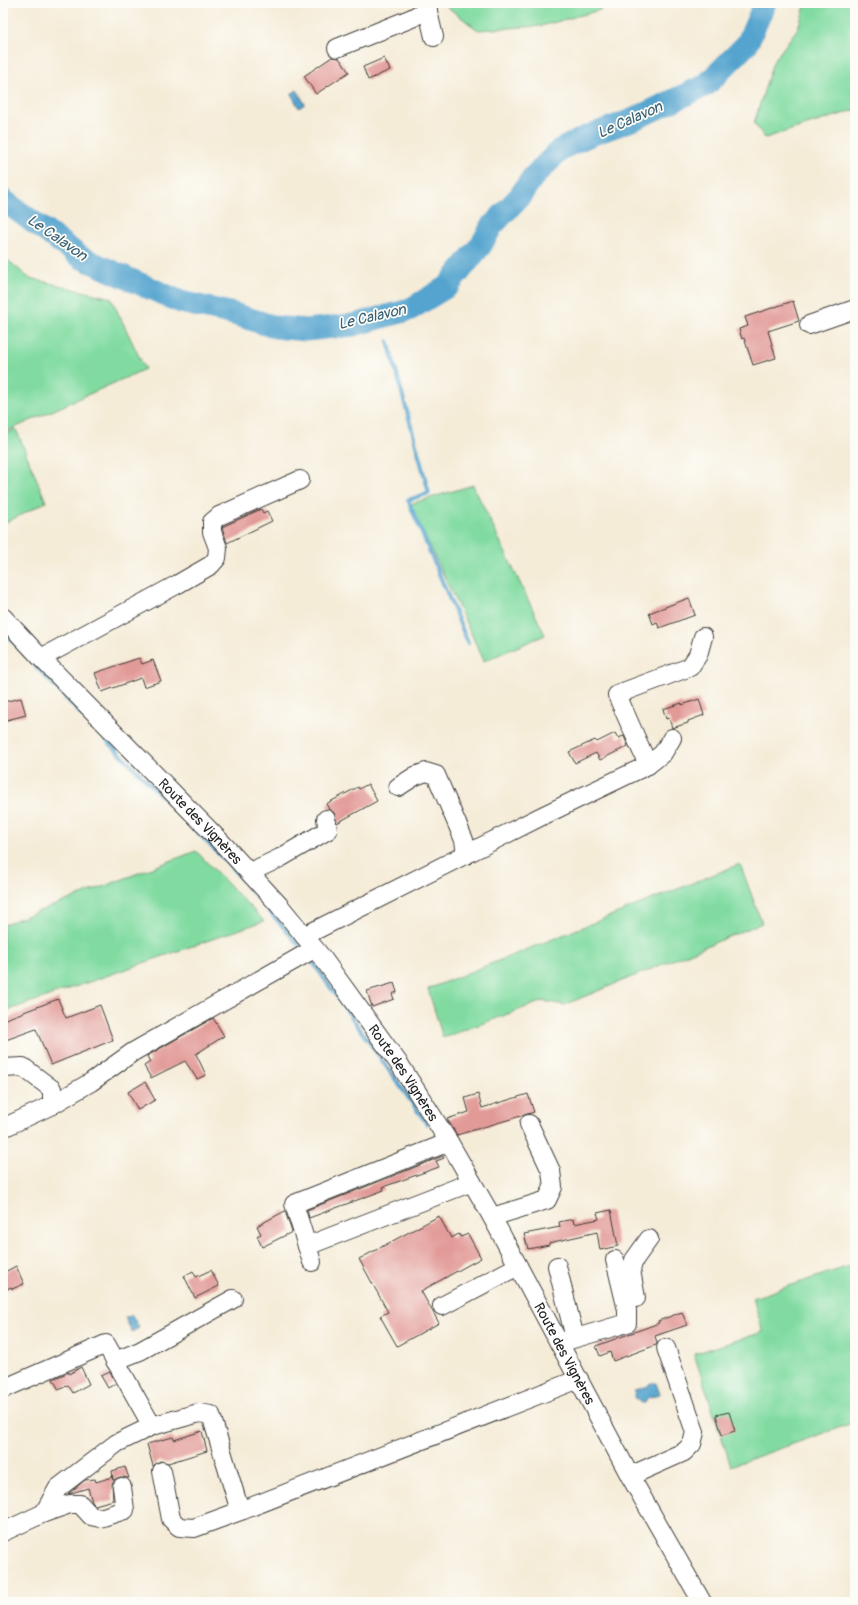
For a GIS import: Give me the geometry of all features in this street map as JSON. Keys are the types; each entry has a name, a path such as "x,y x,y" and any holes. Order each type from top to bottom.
{"street":[{"path":"337,48 412,18 427,6 434,37"},
{"path":"809,325 855,309"},
{"path":"41,658 178,584 210,565 217,558 218,548 212,532 212,522 219,516 300,480"},
{"name":"Route des Vignères","path":"3,617 41,658 250,872 279,905 309,943 400,1065 492,1216 518,1266 567,1340 579,1379 630,1476 702,1602"},
{"path":"648,765 617,695 690,667 698,655 703,637"},
{"path":"3,1128 52,1105 91,1082 134,1052 309,943 466,855 648,765 663,753 672,738"},
{"path":"398,787 415,776 426,772 436,775 464,840 466,855"},
{"path":"250,872 319,837 328,830 326,819"},
{"path":"3,1068 23,1067 52,1089 52,1105"},
{"path":"492,1216 547,1200 553,1187 551,1171 529,1124"},
{"path":"448,1142 294,1204 309,1254 472,1182"},
{"path":"557,1266 567,1340 635,1320 639,1311 631,1270 634,1260 649,1239"},
{"path":"615,1260 627,1310 627,1323"},
{"path":"442,1306 518,1266"},
{"path":"115,1361 140,1351 233,1299"},
{"path":"3,1389 106,1344 152,1426"},
{"path":"630,1476 684,1452 692,1444 695,1432 666,1348"},
{"path":"162,1470 171,1519 179,1527 194,1528 401,1450 579,1379"},
{"path":"3,1400 47,1380"},
{"path":"44,1513 58,1488 117,1443 152,1426 200,1413 211,1415 237,1501 243,1510"},
{"path":"3,1532 44,1513 70,1504 80,1504 91,1516 100,1518 125,1510 122,1487"}],"green space":[{"path":"442,3 604,3 600,10 541,26 478,30"},
{"path":"806,3 855,3 855,110 765,138 754,123 773,62 798,28"},
{"path":"3,256 29,278 111,298 145,369 3,433"},
{"path":"16,429 46,502 3,524 3,435"},
{"path":"473,485 545,635 484,661 410,504"},
{"path":"196,851 264,921 3,1012 3,925"},
{"path":"740,864 762,923 564,1005 543,1001 443,1038 428,989"},
{"path":"855,1264 855,1422 731,1466 694,1354 763,1332 753,1298"}],"water":[{"path":"297,90 305,104 299,108 291,94"},
{"path":"132,1315 139,1328 132,1332 125,1318"},
{"path":"650,1383 656,1383 660,1394 647,1398 645,1403 642,1403 634,1397 635,1390 648,1386"}],"building":[{"path":"332,57 339,58 349,72 316,94 304,76"},
{"path":"384,58 390,70 368,80 363,67"},
{"path":"793,301 799,321 768,331 776,358 753,365 744,338 742,339 739,329 748,326 745,317"},
{"path":"261,509 263,513 267,511 272,521 227,543 222,527"},
{"path":"689,598 695,615 659,628 657,622 653,624 649,613"},
{"path":"139,658 142,664 153,660 161,681 144,687 141,678 102,692 95,673"},
{"path":"21,698 26,715 3,721 3,702"},
{"path":"699,699 704,715 688,721 688,723 672,728 669,718 666,719 663,709 682,703 682,705"},
{"path":"615,733 618,738 624,736 628,746 600,760 596,753 575,763 569,752 595,740 597,742"},
{"path":"368,784 377,801 337,823 334,813 326,804 358,787 359,789"},
{"path":"394,983 397,992 392,994 394,999 372,1007 367,991"},
{"path":"58,999 66,1018 100,1005 113,1040 51,1065 36,1029 3,1041 3,1020"},
{"path":"213,1018 224,1036 196,1054 206,1075 197,1079 185,1061 151,1078 144,1066 150,1062 147,1056"},
{"path":"145,1082 155,1100 138,1110 128,1092"},
{"path":"478,1094 482,1108 528,1094 534,1112 457,1135 447,1119 469,1112 465,1098"},
{"path":"443,1156 444,1158 436,1161 439,1167 383,1187 384,1190 309,1218 307,1210"},
{"path":"611,1210 618,1246 600,1250 597,1232 528,1249 524,1234 560,1227 559,1222 573,1219 574,1224 599,1219 597,1213"},
{"path":"285,1211 292,1232 262,1247 257,1236 261,1234 257,1226"},
{"path":"439,1216 451,1238 459,1234 461,1237 468,1234 481,1258 421,1291 439,1323 397,1346 380,1316 388,1312 359,1259"},
{"path":"16,1266 24,1284 12,1289 11,1287 3,1291 3,1273"},
{"path":"211,1270 219,1286 195,1298 184,1276 193,1271 196,1277"},
{"path":"682,1312 687,1325 655,1336 657,1343 656,1345 613,1361 610,1352 600,1356 596,1346 659,1323 658,1321"},
{"path":"81,1367 89,1384 73,1393 68,1385 59,1390 53,1379 69,1372 69,1374"},
{"path":"110,1372 116,1383 108,1388 101,1376"},
{"path":"729,1412 735,1431 722,1435 716,1415"},
{"path":"202,1431 207,1451 168,1463 160,1461 153,1466 147,1444 173,1437 174,1440"},
{"path":"125,1467 129,1478 120,1477 115,1479 112,1483 113,1500 95,1505 92,1502 88,1488 68,1494 85,1480 95,1479 96,1482 112,1477 113,1480 112,1471"}],"waterway":[{"name":"Le Calavon","path":"3,200 82,258 181,302 234,314 275,327 306,330 353,325 409,310 448,286 481,245 492,226 520,196 533,177 561,149 588,136 632,120 706,85 747,44 765,3"},
{"path":"388,341 429,493 408,500 468,643"},
{"path":"3,631 76,709 226,861 303,950"},
{"path":"309,957 427,1124"}]}
